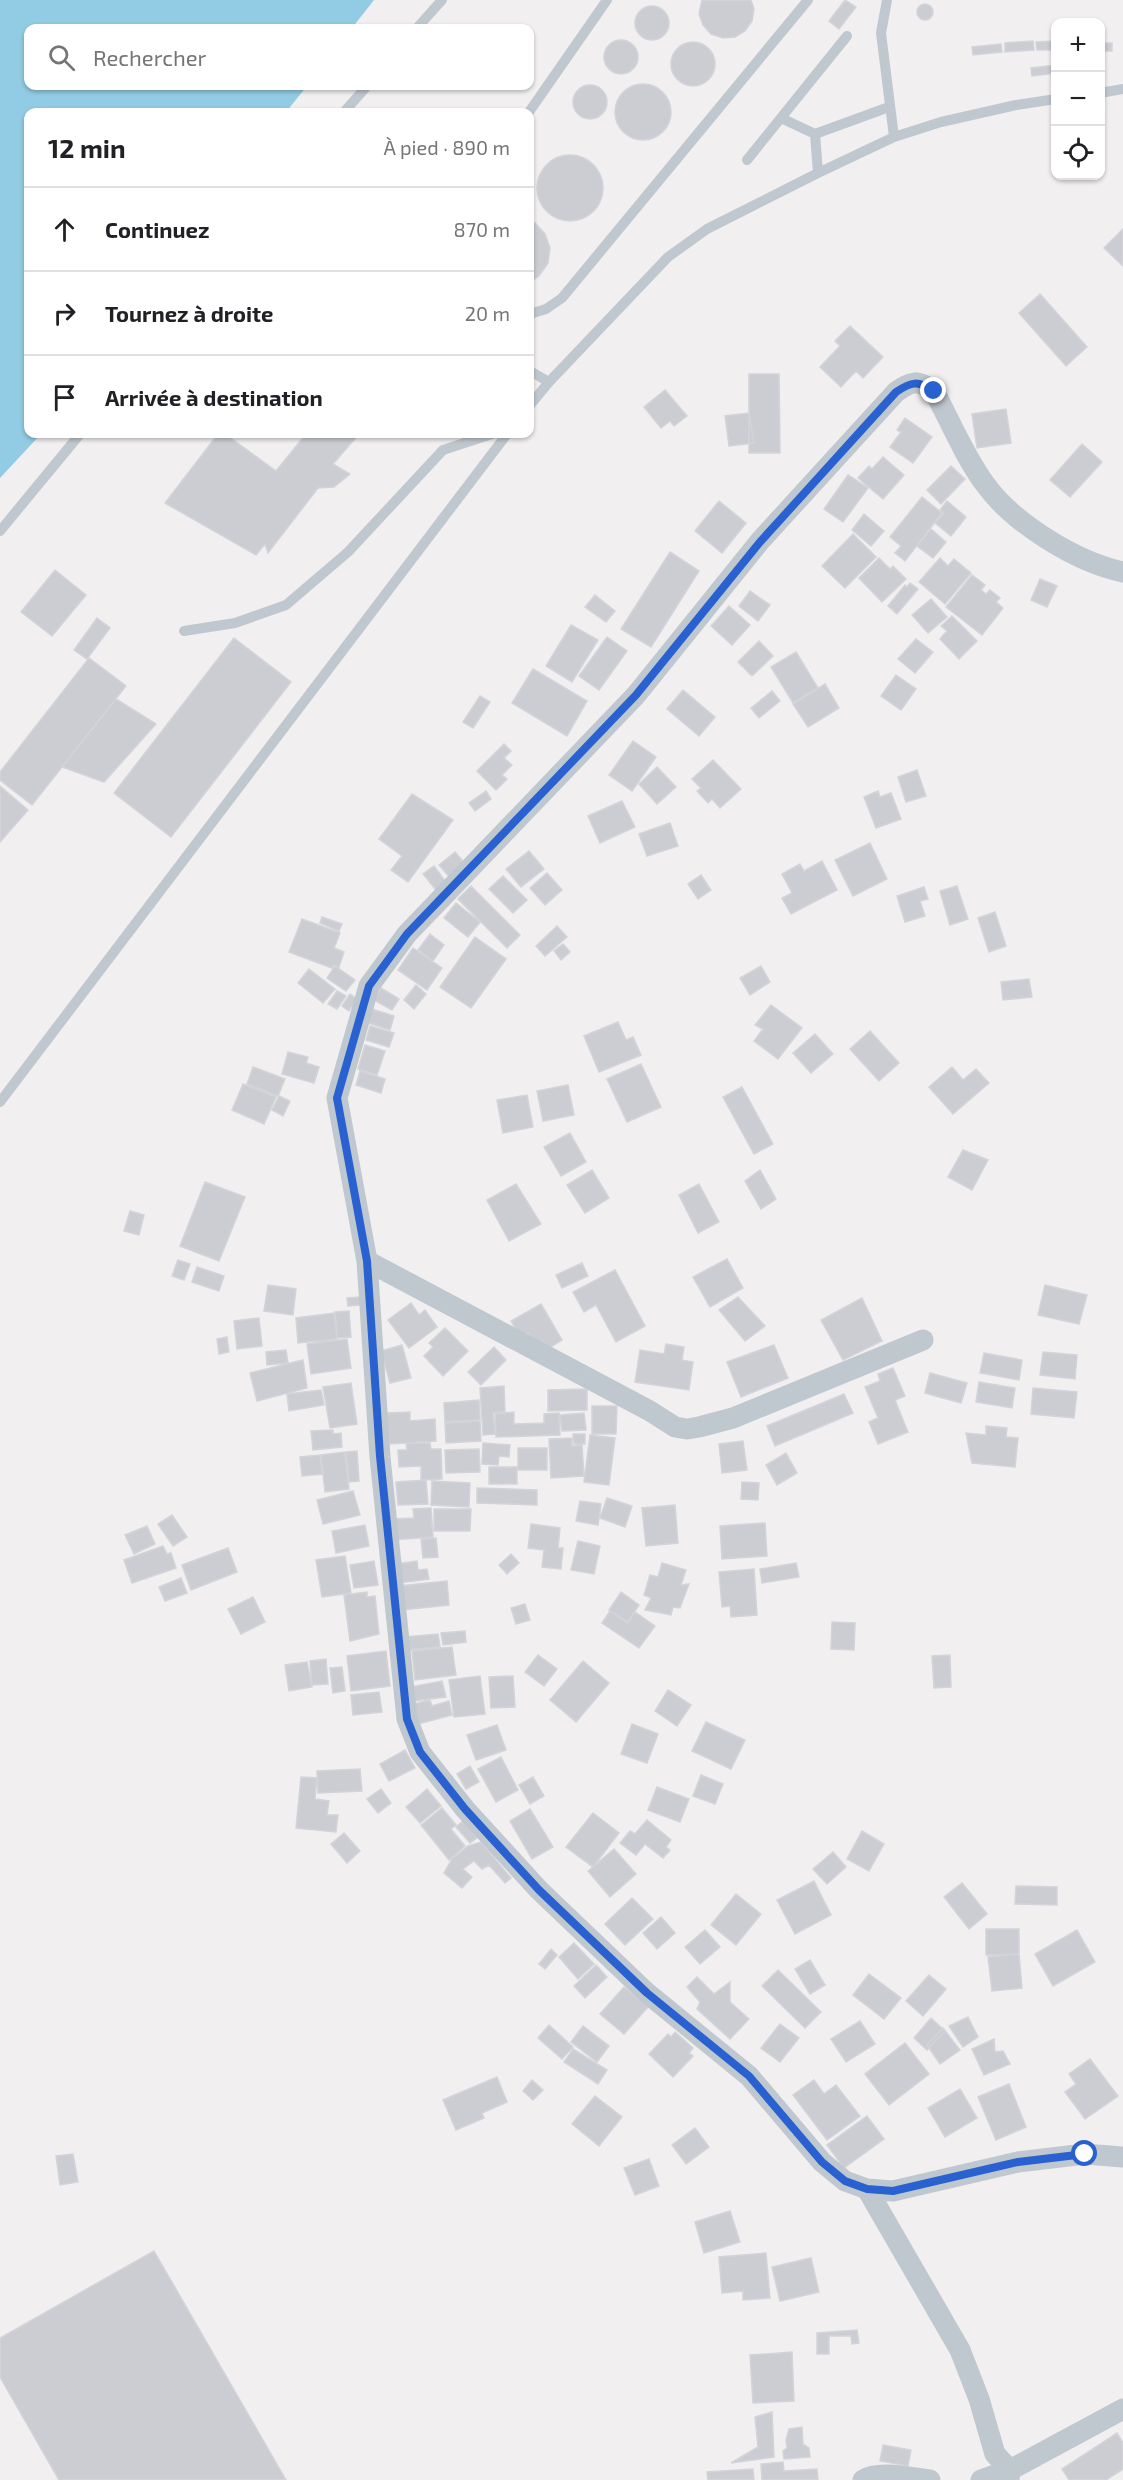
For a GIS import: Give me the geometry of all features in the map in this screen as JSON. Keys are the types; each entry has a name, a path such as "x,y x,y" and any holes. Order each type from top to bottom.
{"street":[{"path":"1123,572 1076,557 1007,511 984,483 934,391 922,383 909,383 896,392 760,542 636,695 407,934 369,986 337,1098 367,1261 380,1456 407,1719 420,1752 465,1809 539,1890 647,1993 749,2076 822,2162 845,2181 867,2189 893,2191 1018,2162 1085,2154 1123,2157"},
{"path":"367,1261 650,1411 675,1427 687,1429 733,1418 923,1340"},
{"path":"867,2189 960,2350 979,2399 995,2454 1009,2475"},
{"path":"981,2480 1009,2475 1123,2409"},
{"path":"863,2480 868,2477 883,2476 930,2480"}],"lane":[{"path":"421,24 442,0"},
{"path":"532,108 607,0"},
{"path":"534,313 546,309 562,298 808,0"},
{"path":"887,0 881,33 894,137"},
{"path":"747,160 847,36"},
{"path":"1105,92 1123,89"},
{"path":"348,108 363,90"},
{"path":"534,400 668,257 707,229 818,172 894,137 962,117 1051,100"},
{"path":"781,118 815,134 889,107"},
{"path":"815,134 818,172"},
{"path":"534,373 549,382"},
{"path":"0,531 77,438"},
{"path":"184,631 235,623 286,605 348,552 443,450 480,438"},
{"path":"0,1102 504,438"}],"water":[{"path":"0,0 374,0 355,24 24,24 24,90 304,90 289,108 24,108 24,438 37,438 0,478"}],"building":[{"path":"702,0 751,0 754,9 752,21 745,31 735,37 723,38 711,34 703,25 699,14"},
{"path":"845,0 856,7 839,29 829,21"},
{"path":"922,4 928,4 933,12 931,18 922,20 917,15 917,9"},
{"path":"652,6 664,11 669,23 664,35 652,40 640,35 635,23 640,11"},
{"path":"621,40 633,45 638,57 633,69 621,74 609,69 604,57 609,45"},
{"path":"1033,41 1034,50 1005,52 1005,43"},
{"path":"1051,41 1051,50 1037,50 1036,42"},
{"path":"693,42 708,49 715,64 708,79 693,86 678,79 671,64 678,49"},
{"path":"1105,43 1112,43 1112,51 1105,51"},
{"path":"1001,44 1002,52 973,55 972,47"},
{"path":"1051,66 1051,74 1032,76 1031,68"},
{"path":"643,84 654,86 663,92 669,101 671,112 669,123 663,132 654,138 643,140 632,138 623,132 617,123 615,112 617,101 623,92 632,86"},
{"path":"590,85 602,90 607,102 602,114 590,119 578,114 573,102 578,90"},
{"path":"576,155 594,164 601,175 603,188 601,201 594,212 583,219 564,221 546,212 539,201 537,182 546,164 557,157"},
{"path":"534,223 545,234 550,248 548,263 534,279"},
{"path":"1123,229 1123,266 1104,248"},
{"path":"1040,294 1087,347 1066,366 1019,313"},
{"path":"850,326 883,357 863,378 856,371 841,387 820,367 840,346 835,341"},
{"path":"749,374 779,374 780,453 749,453"},
{"path":"665,390 687,416 674,426 670,421 661,428 644,407"},
{"path":"1006,409 1011,443 977,448 972,414"},
{"path":"749,413 754,443 729,446 725,416"},
{"path":"905,418 932,437 913,463 890,447 901,432 897,430"},
{"path":"215,438 231,438 276,471 303,438 356,438 333,464 350,474 334,487 318,488 268,553 265,544 256,555 165,503"},
{"path":"1082,444 1102,462 1070,497 1050,480"},
{"path":"883,457 904,475 883,499 858,478 869,466 872,469"},
{"path":"951,466 965,479 941,504 927,490"},
{"path":"848,475 868,488 843,522 824,509"},
{"path":"922,497 942,513 905,561 895,553 901,546 890,537"},
{"path":"719,501 746,523 722,553 695,531"},
{"path":"947,501 966,517 951,536 935,523 944,513 940,510"},
{"path":"864,514 884,531 871,546 852,530"},
{"path":"931,529 946,542 933,558 917,546"},
{"path":"853,534 876,557 845,588 822,566"},
{"path":"670,552 699,571 651,647 621,629"},
{"path":"879,558 890,569 893,566 906,579 882,602 859,578"},
{"path":"940,558 948,566 954,559 971,573 945,604 919,582"},
{"path":"55,570 86,595 52,636 21,612"},
{"path":"972,575 985,585 981,590 986,594 990,590 1000,598 996,602 1003,608 982,635 946,607"},
{"path":"1040,579 1057,586 1047,607 1031,600"},
{"path":"910,583 918,589 897,614 888,606 905,585 907,587"},
{"path":"750,591 770,605 758,621 739,606"},
{"path":"595,595 615,611 606,622 585,607"},
{"path":"931,599 947,617 928,633 912,615"},
{"path":"729,606 750,625 732,645 711,626"},
{"path":"952,616 977,641 959,659 940,639 947,631 941,626"},
{"path":"97,618 110,628 87,659 74,650"},
{"path":"571,625 598,640 572,682 546,666"},
{"path":"607,637 627,651 599,690 579,676"},
{"path":"234,638 291,682 171,837 114,793"},
{"path":"916,639 933,652 915,673 898,659"},
{"path":"759,641 773,656 752,676 738,662"},
{"path":"796,652 818,688 793,703 771,667"},
{"path":"89,658 126,686 32,805 0,780 0,772"},
{"path":"533,669 587,701 567,736 512,703"},
{"path":"896,675 916,689 901,710 881,696"},
{"path":"825,684 839,708 808,727 793,704"},
{"path":"683,690 715,717 699,736 667,709"},
{"path":"772,691 780,701 759,718 751,708"},
{"path":"480,696 490,702 473,728 463,722"},
{"path":"116,699 156,724 104,782 62,767"},
{"path":"633,741 656,757 632,791 609,775"},
{"path":"504,744 511,751 504,758 512,765 502,775 507,779 496,790 477,771"},
{"path":"713,760 741,789 720,808 712,799 708,803 697,791 701,788 692,779"},
{"path":"657,767 676,787 657,804 639,784"},
{"path":"917,770 926,796 906,802 898,777"},
{"path":"0,786 28,810 0,842"},
{"path":"486,791 491,799 475,811 469,803"},
{"path":"878,791 880,797 891,793 901,819 876,828 864,797"},
{"path":"412,794 453,820 408,882 391,870 402,856 379,839"},
{"path":"622,801 635,827 600,843 588,816"},
{"path":"670,823 678,846 647,856 639,834"},
{"path":"870,843 887,879 853,896 835,860"},
{"path":"529,851 544,869 521,887 506,869"},
{"path":"455,852 467,866 452,880 439,865"},
{"path":"822,861 837,890 791,914 782,898 792,893 782,874 800,864 804,871"},
{"path":"434,866 446,882 436,890 423,874"},
{"path":"547,873 562,890 545,905 530,888"},
{"path":"701,875 711,890 698,899 688,884"},
{"path":"503,876 527,900 513,913 489,889"},
{"path":"471,886 520,935 507,948 458,899"},
{"path":"957,886 968,919 950,925 940,891"},
{"path":"924,887 928,899 920,901 925,916 905,922 897,896"},
{"path":"456,903 480,922 468,937 444,918"},
{"path":"995,912 1006,946 989,952 978,918"},
{"path":"322,917 342,924 339,931 320,923"},
{"path":"302,919 340,933 334,948 344,952 339,967 334,965 332,968 289,952"},
{"path":"557,926 567,937 545,956 536,946"},
{"path":"430,934 444,945 433,961 418,950"},
{"path":"475,937 506,959 471,1008 440,987"},
{"path":"563,944 570,952 561,960 554,951"},
{"path":"413,948 442,968 427,990 398,970"},
{"path":"335,966 355,980 346,991 327,978"},
{"path":"761,966 770,982 750,995 740,978"},
{"path":"309,969 335,989 323,1003 298,983"},
{"path":"1029,979 1032,997 1003,1000 1001,982"},
{"path":"416,985 426,994 414,1009 404,1000"},
{"path":"381,988 399,999 392,1010 374,1000"},
{"path":"337,991 346,996 337,1009 328,1004"},
{"path":"350,994 357,999 349,1011 342,1006"},
{"path":"771,1005 802,1028 778,1059 754,1041 763,1029 755,1025"},
{"path":"372,1009 394,1016 390,1030 368,1023"},
{"path":"618,1022 626,1040 633,1037 641,1055 599,1072 584,1036"},
{"path":"370,1026 394,1033 389,1047 366,1040"},
{"path":"870,1031 899,1063 879,1081 850,1049"},
{"path":"815,1034 833,1054 811,1073 793,1053"},
{"path":"365,1045 385,1051 377,1075 358,1069"},
{"path":"288,1052 308,1057 306,1063 319,1067 314,1083 282,1074"},
{"path":"641,1064 661,1107 627,1122 607,1079"},
{"path":"253,1067 285,1079 278,1096 247,1084"},
{"path":"952,1067 963,1080 976,1069 989,1083 953,1114 929,1087"},
{"path":"360,1071 385,1079 381,1093 356,1085"},
{"path":"243,1084 276,1097 264,1124 232,1110"},
{"path":"568,1085 574,1115 543,1121 537,1091"},
{"path":"742,1087 773,1144 754,1154 723,1097"},
{"path":"527,1095 533,1127 503,1133 497,1100"},
{"path":"279,1096 290,1101 283,1116 272,1110"},
{"path":"570,1133 586,1162 561,1176 544,1147"},
{"path":"963,1150 988,1160 972,1190 948,1177"},
{"path":"592,1170 609,1198 585,1213 567,1185"},
{"path":"760,1170 776,1199 761,1209 745,1181"},
{"path":"205,1182 245,1197 219,1261 180,1246"},
{"path":"516,1184 541,1224 509,1241 487,1200"},
{"path":"699,1184 719,1222 698,1233 679,1195"},
{"path":"130,1211 144,1215 139,1235 124,1231"},
{"path":"727,1259 743,1288 710,1307 693,1277"},
{"path":"178,1260 190,1264 184,1280 172,1276"},
{"path":"582,1263 588,1276 562,1288 556,1275"},
{"path":"197,1267 224,1276 219,1291 192,1282"},
{"path":"615,1270 645,1326 616,1342 596,1305 584,1312 573,1292"},
{"path":"268,1285 296,1289 293,1315 264,1311"},
{"path":"1045,1285 1087,1295 1079,1324 1038,1315"},
{"path":"360,1297 360,1305 348,1306 347,1298"},
{"path":"738,1297 765,1326 745,1341 719,1310"},
{"path":"862,1298 882,1341 843,1360 821,1320"},
{"path":"411,1303 419,1315 425,1310 437,1327 409,1348 388,1320"},
{"path":"541,1304 562,1340 548,1349 544,1342 536,1346 528,1333 521,1337 511,1321"},
{"path":"349,1311 351,1337 337,1338 335,1312"},
{"path":"334,1313 337,1339 298,1343 296,1318"},
{"path":"259,1318 262,1346 237,1349 234,1321"},
{"path":"445,1328 468,1351 443,1376 424,1356 433,1347 429,1343"},
{"path":"227,1337 229,1352 219,1354 217,1339"},
{"path":"347,1339 351,1368 311,1374 307,1344"},
{"path":"666,1344 684,1347 682,1360 693,1362 689,1390 635,1382 640,1350 664,1354"},
{"path":"402,1345 411,1378 390,1383 381,1351"},
{"path":"774,1345 788,1378 741,1397 727,1362"},
{"path":"494,1347 506,1360 481,1385 468,1372"},
{"path":"286,1350 288,1363 267,1365 266,1352"},
{"path":"1043,1352 1077,1355 1075,1379 1040,1375"},
{"path":"984,1353 1022,1360 1019,1380 980,1373"},
{"path":"303,1360 307,1388 257,1401 250,1373"},
{"path":"893,1368 905,1396 895,1400 908,1432 878,1444 869,1422 878,1418 865,1387 880,1381 878,1374"},
{"path":"930,1373 967,1383 961,1403 925,1393"},
{"path":"979,1382 1015,1388 1012,1408 976,1402"},
{"path":"351,1383 357,1424 330,1428 323,1387"},
{"path":"504,1386 505,1412 493,1413 495,1434 483,1435 480,1388"},
{"path":"1033,1388 1077,1392 1074,1418 1031,1414"},
{"path":"587,1389 587,1410 548,1411 548,1390"},
{"path":"321,1390 324,1405 289,1411 287,1394"},
{"path":"844,1394 853,1413 775,1446 767,1426"},
{"path":"479,1400 480,1420 445,1422 444,1403"},
{"path":"592,1406 617,1406 616,1434 592,1434"},
{"path":"410,1412 410,1421 435,1419 436,1441 389,1444 387,1413"},
{"path":"514,1412 514,1424 544,1423 544,1414 559,1413 560,1435 496,1437 495,1414"},
{"path":"584,1413 586,1430 562,1431 560,1415"},
{"path":"480,1421 481,1441 446,1443 445,1423"},
{"path":"986,1426 1007,1428 1006,1437 1018,1438 1015,1467 972,1463 966,1433 986,1435"},
{"path":"333,1430 333,1434 341,1433 342,1447 313,1450 311,1431"},
{"path":"573,1434 585,1434 585,1444 574,1444"},
{"path":"590,1435 615,1438 609,1485 584,1482"},
{"path":"572,1438 572,1446 582,1445 584,1476 551,1478 549,1439"},
{"path":"743,1441 747,1470 722,1473 719,1444"},
{"path":"406,1443 430,1443 431,1449 441,1449 442,1479 421,1480 421,1466 399,1467 398,1450 407,1450"},
{"path":"483,1443 510,1445 509,1457 499,1456 498,1465 482,1464"},
{"path":"518,1448 547,1448 547,1470 518,1470"},
{"path":"479,1449 480,1472 446,1473 445,1450"},
{"path":"357,1451 359,1481 349,1482 346,1452"},
{"path":"345,1452 349,1489 325,1492 321,1455"},
{"path":"786,1453 797,1473 777,1485 766,1465"},
{"path":"320,1455 322,1474 302,1476 300,1457"},
{"path":"489,1467 517,1467 517,1484 489,1484"},
{"path":"426,1480 428,1504 398,1505 396,1482"},
{"path":"432,1481 470,1483 469,1507 431,1505"},
{"path":"742,1482 759,1483 758,1500 741,1499"},
{"path":"477,1488 537,1490 537,1505 477,1503"},
{"path":"353,1491 360,1515 323,1524 317,1500"},
{"path":"607,1498 632,1506 625,1527 600,1518"},
{"path":"580,1501 601,1504 598,1525 576,1521"},
{"path":"675,1505 678,1543 646,1546 642,1508"},
{"path":"431,1508 433,1537 392,1540 391,1519 414,1518 413,1509"},
{"path":"434,1509 471,1509 470,1531 434,1531"},
{"path":"172,1515 187,1537 173,1546 158,1524"},
{"path":"765,1523 767,1556 722,1559 720,1526"},
{"path":"531,1524 560,1528 558,1548 563,1548 561,1569 542,1567 544,1550 528,1548"},
{"path":"365,1525 369,1546 336,1553 332,1531"},
{"path":"147,1526 155,1544 134,1554 125,1535"},
{"path":"436,1538 438,1557 423,1558 421,1539"},
{"path":"578,1541 600,1546 594,1574 571,1570"},
{"path":"163,1546 167,1554 171,1553 176,1568 132,1583 124,1560"},
{"path":"228,1548 237,1572 191,1590 182,1565"},
{"path":"511,1554 519,1563 507,1574 499,1565"},
{"path":"345,1556 351,1593 322,1597 316,1560"},
{"path":"374,1561 378,1585 354,1588 350,1565"},
{"path":"417,1561 418,1570 427,1569 429,1579 399,1583 396,1564"},
{"path":"662,1563 686,1570 681,1585 689,1584 680,1608 673,1607 671,1615 645,1610 651,1598 644,1595 650,1575 658,1577"},
{"path":"796,1563 799,1577 762,1583 760,1569"},
{"path":"754,1569 757,1615 731,1617 730,1606 722,1607 719,1572"},
{"path":"181,1578 187,1593 165,1601 159,1587"},
{"path":"447,1581 449,1605 402,1610 399,1586"},
{"path":"367,1592 367,1597 375,1596 379,1634 350,1641 344,1595"},
{"path":"621,1592 639,1605 628,1622 609,1610"},
{"path":"253,1597 265,1622 241,1634 228,1609"},
{"path":"525,1604 530,1620 516,1624 511,1608"},
{"path":"610,1611 628,1623 635,1612 655,1626 639,1648 602,1623"},
{"path":"832,1622 855,1623 854,1650 831,1649"},
{"path":"465,1631 466,1642 443,1645 441,1633"},
{"path":"438,1634 440,1647 406,1650 405,1637"},
{"path":"452,1647 456,1675 415,1680 412,1651"},
{"path":"386,1651 390,1686 351,1691 347,1656"},
{"path":"538,1655 557,1669 544,1686 525,1672"},
{"path":"950,1655 951,1687 934,1688 932,1656"},
{"path":"326,1659 328,1684 312,1685 310,1661"},
{"path":"583,1661 609,1683 576,1722 550,1700"},
{"path":"307,1662 312,1687 289,1691 285,1665"},
{"path":"342,1667 345,1691 333,1693 330,1668"},
{"path":"480,1676 485,1714 454,1717 449,1680"},
{"path":"513,1676 515,1707 491,1708 489,1677"},
{"path":"442,1681 446,1697 413,1701 410,1687"},
{"path":"668,1690 691,1705 677,1726 655,1711"},
{"path":"379,1692 382,1712 353,1715 351,1695"},
{"path":"430,1700 432,1706 449,1701 452,1715 418,1724 413,1704"},
{"path":"706,1722 745,1740 731,1769 692,1751"},
{"path":"632,1724 658,1734 647,1763 621,1754"},
{"path":"497,1725 506,1750 476,1760 467,1735"},
{"path":"405,1750 415,1768 389,1781 380,1764"},
{"path":"501,1757 518,1790 496,1802 478,1769"},
{"path":"470,1766 479,1782 466,1789 457,1774"},
{"path":"360,1769 362,1791 318,1793 317,1771"},
{"path":"701,1775 723,1784 715,1804 693,1796"},
{"path":"301,1777 317,1778 315,1799 329,1801 327,1815 338,1815 336,1832 296,1828"},
{"path":"533,1777 544,1796 530,1804 519,1785"},
{"path":"657,1787 689,1799 680,1822 648,1810"},
{"path":"381,1789 391,1803 378,1813 367,1799"},
{"path":"427,1789 441,1806 420,1823 406,1807"},
{"path":"442,1808 456,1825 451,1829 465,1846 449,1860 421,1825"},
{"path":"530,1809 553,1847 532,1859 510,1821"},
{"path":"593,1813 619,1833 593,1867 566,1847"},
{"path":"464,1820 478,1837 470,1843 456,1827"},
{"path":"647,1820 671,1840 666,1847 670,1850 663,1858 645,1844 636,1855 620,1843 630,1831 635,1834"},
{"path":"862,1831 884,1844 869,1871 847,1859"},
{"path":"344,1833 360,1851 347,1863 331,1844"},
{"path":"481,1842 511,1878 505,1883 489,1865 482,1869 474,1861 463,1869 472,1877 462,1888 444,1873 452,1859 468,1846"},
{"path":"614,1849 636,1874 610,1897 588,1871"},
{"path":"833,1852 846,1867 827,1884 813,1869"},
{"path":"814,1881 831,1915 795,1934 777,1900"},
{"path":"962,1883 987,1914 969,1929 944,1897"},
{"path":"1016,1886 1057,1887 1057,1905 1015,1904"},
{"path":"736,1894 761,1914 736,1945 711,1925"},
{"path":"632,1898 653,1919 625,1945 605,1924"},
{"path":"661,1917 675,1933 657,1949 643,1933"},
{"path":"986,1929 1019,1929 1019,1954 986,1955"},
{"path":"705,1930 720,1947 700,1964 685,1947"},
{"path":"1077,1930 1095,1962 1053,1986 1035,1954"},
{"path":"574,1943 594,1964 578,1979 559,1957"},
{"path":"551,1949 557,1955 545,1969 539,1964"},
{"path":"1019,1954 1022,1988 992,1991 988,1957"},
{"path":"810,1960 825,1985 810,1994 795,1969"},
{"path":"596,1965 607,1977 585,1998 574,1986"},
{"path":"778,1970 821,2012 805,2028 762,1986"},
{"path":"869,1974 901,1998 884,2019 853,1995"},
{"path":"929,1975 946,1989 923,2016 906,2001"},
{"path":"697,1977 714,1994 730,1982 730,2002 749,2019 730,2039 697,2009 700,2002 687,1987"},
{"path":"624,1987 648,2007 624,2034 600,2014"},
{"path":"968,2017 978,2037 963,2047 949,2026"},
{"path":"931,2018 945,2031 927,2050 914,2038"},
{"path":"860,2021 875,2044 846,2062 831,2039"},
{"path":"780,2024 799,2038 780,2062 761,2048"},
{"path":"549,2025 573,2047 562,2059 538,2038"},
{"path":"583,2026 609,2046 597,2062 571,2042"},
{"path":"943,2028 960,2050 940,2064 927,2045"},
{"path":"675,2032 693,2048 689,2053 693,2056 673,2077 649,2054 668,2034 671,2037"},
{"path":"994,2039 995,2052 1003,2051 1010,2064 984,2075 972,2049"},
{"path":"905,2043 929,2074 889,2105 865,2074"},
{"path":"573,2049 607,2070 598,2084 564,2062"},
{"path":"1090,2059 1118,2096 1085,2119 1065,2092 1076,2084 1069,2074"},
{"path":"497,2077 507,2102 482,2113 484,2118 456,2130 443,2100"},
{"path":"532,2080 543,2090 533,2100 523,2091"},
{"path":"814,2080 824,2094 836,2085 860,2116 827,2140 793,2095"},
{"path":"1009,2084 1026,2127 996,2140 978,2097"},
{"path":"960,2089 977,2118 945,2137 928,2108"},
{"path":"595,2096 622,2117 599,2146 572,2124"},
{"path":"867,2116 884,2139 844,2168 827,2145"},
{"path":"695,2128 709,2147 686,2164 672,2145"},
{"path":"73,2154 78,2182 60,2185 56,2156"},
{"path":"649,2159 659,2186 635,2195 624,2168"},
{"path":"730,2211 740,2242 704,2253 695,2222"},
{"path":"154,2251 286,2480 59,2480 0,2377 0,2338"},
{"path":"766,2253 770,2298 743,2300 743,2291 722,2293 719,2257"},
{"path":"811,2258 819,2292 780,2301 772,2267"},
{"path":"857,2330 859,2343 852,2344 851,2336 829,2336 829,2354 817,2354 817,2333"},
{"path":"792,2352 794,2401 753,2403 750,2355"},
{"path":"772,2412 774,2457 731,2463 758,2447 755,2417"},
{"path":"802,2427 803,2444 809,2448 810,2457 784,2459 783,2451 787,2448 786,2440 789,2429"},
{"path":"1117,2433 1123,2443 1123,2469 1106,2480 1069,2480 1062,2469"},
{"path":"883,2445 911,2450 908,2466 880,2461"},
{"path":"783,2462 784,2471 817,2469 818,2480 762,2480 761,2464"},
{"path":"753,2469 754,2480 708,2480 707,2472"}],"route":[{"path":"934,391 922,383 909,383 896,392 760,542 636,695 407,934 369,986 337,1098 367,1261 380,1456 407,1719 420,1752 465,1809 539,1890 647,1993 749,2076 822,2162 845,2181 867,2189 893,2191 1018,2162 1085,2154"}]}
